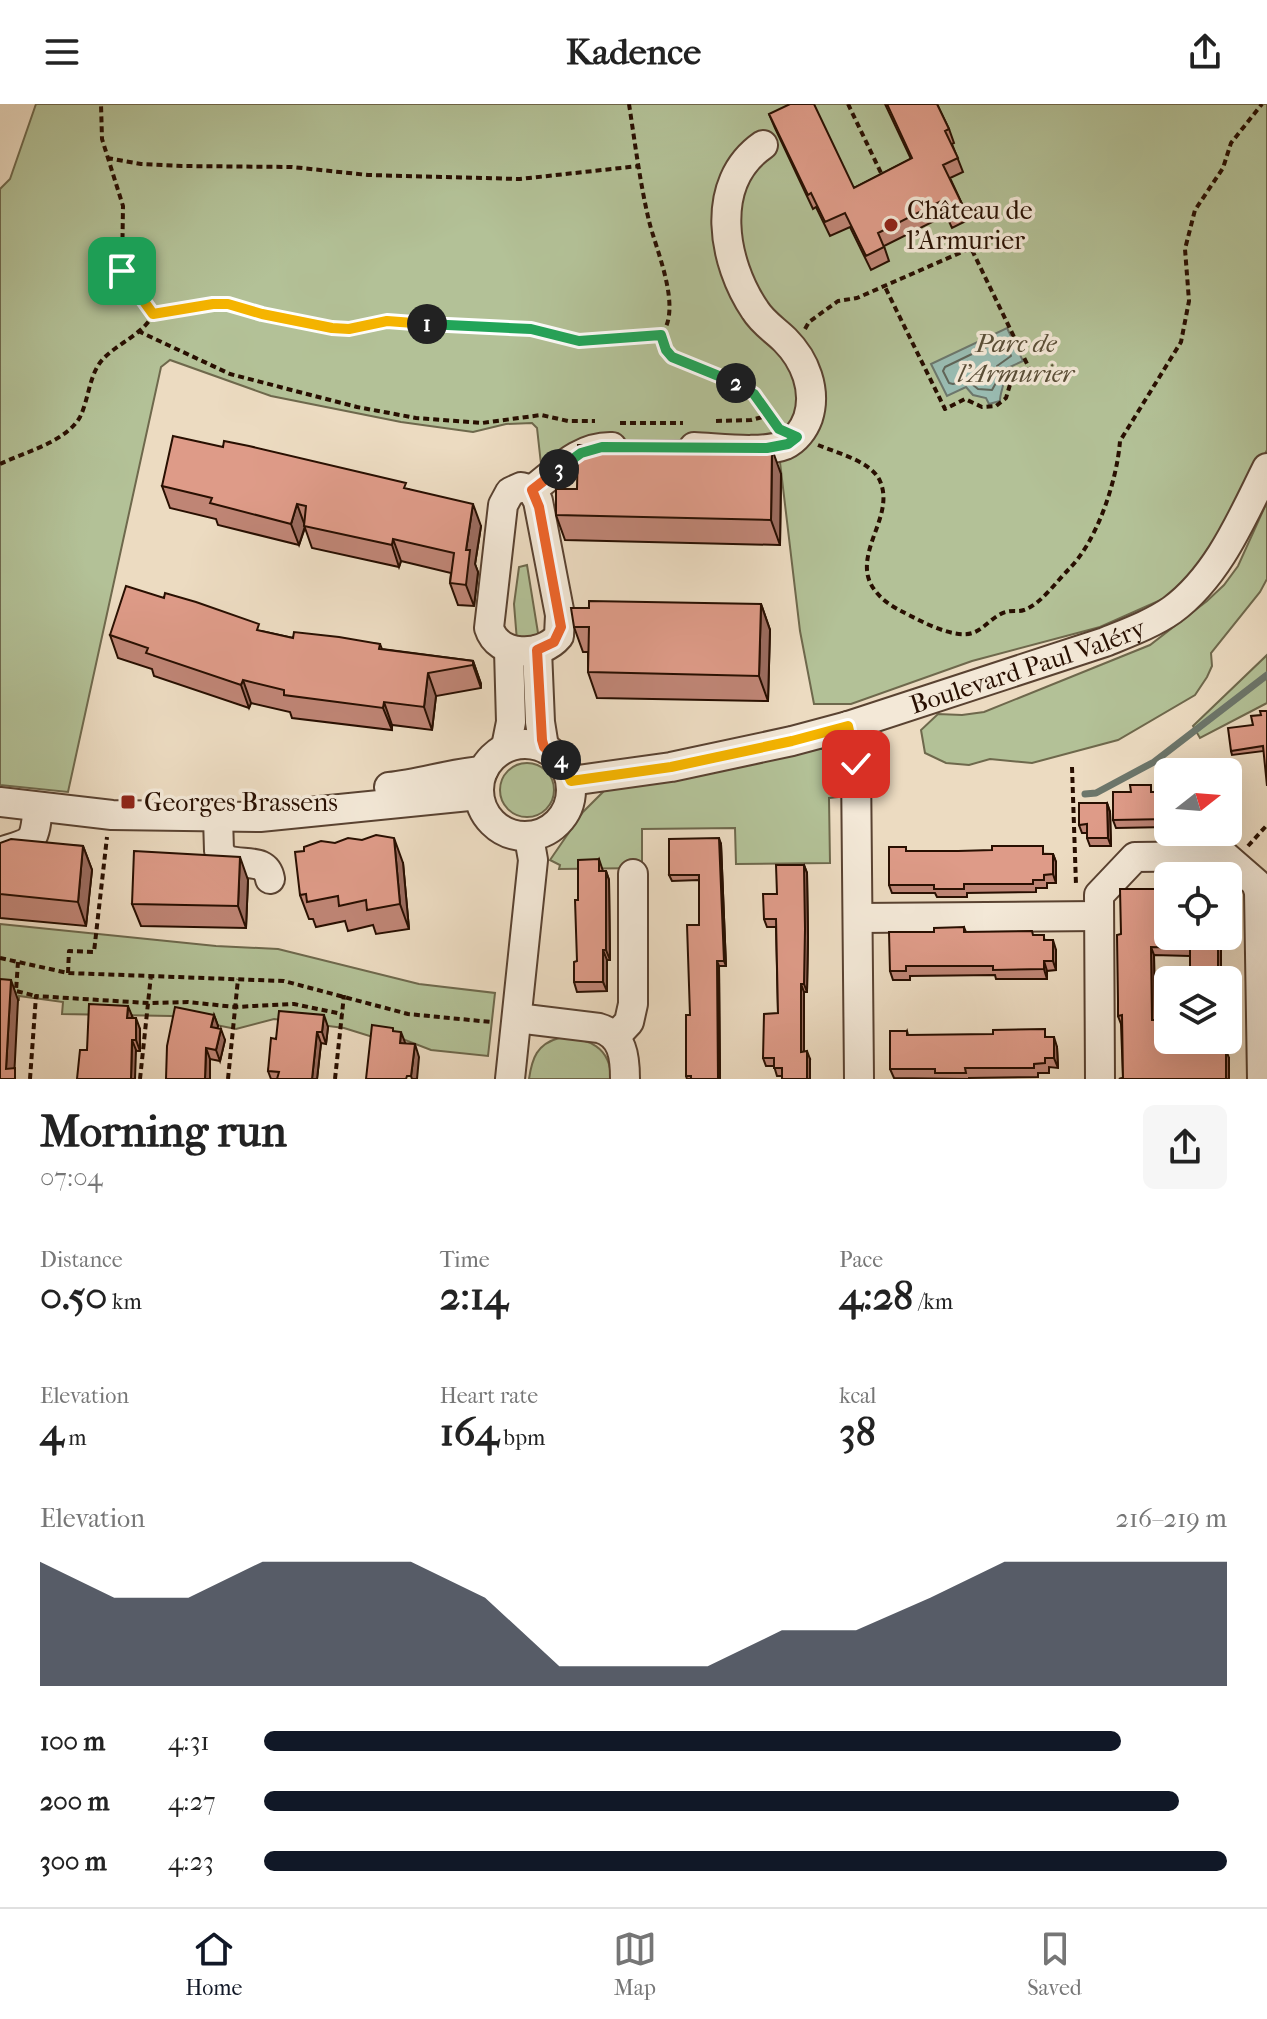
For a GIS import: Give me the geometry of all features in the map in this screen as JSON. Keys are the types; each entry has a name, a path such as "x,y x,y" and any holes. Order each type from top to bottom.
{"street":[{"path":"662,447 767,448 804,440 811,404 807,376 787,342 755,311 734,269 728,241 726,222 732,187 745,163 763,145"},
{"path":"532,490 591,448 632,447"},
{"name":"Boulevard Paul Valéry","path":"571,781 671,767 792,741 848,726 1105,642 1170,611 1189,596 1216,563 1267,468"},
{"path":"515,488 532,490 539,507 561,627 554,642 523,650 497,643 489,628 503,505 515,488"},
{"path":"523,650 544,747"},
{"path":"506,747 523,650"},
{"path":"848,726 856,764 859,1079"},
{"path":"525,743 544,747 557,755 566,767 571,781 571,801 563,818 548,831 529,837 511,834 496,826 484,812 481,783 494,755 506,747 525,743"},
{"path":"0,802 112,815 247,816 292,814 481,783"},
{"path":"0,852 26,845 33,838 38,807"},
{"path":"218,817 219,851 225,859 242,865 262,864 270,879"},
{"path":"510,1079 533,860 529,837"},
{"path":"1100,1079 1090,916 1099,895 1135,857 1225,856 1256,883 1259,892 1262,1079"},
{"path":"615,1037 629,1022 633,1004 633,874"},
{"path":"858,918 1090,916"},
{"path":"517,1018 599,1028 615,1037 623,1052 625,1079"}],"path":[{"path":"101,104 102,139 123,206 122,271 153,314"},
{"path":"629,104 649,222 663,262 668,313 667,325 661,335 666,350 672,357 743,386 754,394 779,429 860,463 878,477 882,486 883,509 870,548 867,571 874,590 891,605 951,632 966,634 975,632 1005,612 1033,605 1077,561 1088,543 1111,485 1119,458 1120,441 1181,342 1188,315 1185,249 1195,210 1223,168 1231,143 1262,104"},
{"path":"848,104 884,179"},
{"path":"107,158 141,164 292,167 368,175 520,179 639,166"},
{"path":"800,335 809,322 838,301 857,298 884,285 971,248 1030,370 1012,378 1006,398 996,406 982,407 965,399 945,409 884,285"},
{"path":"153,314 228,304 332,328 349,329 387,321 407,321 462,327 531,329 579,341 661,335"},
{"path":"0,464 70,429 80,416 99,362 118,344 149,323 153,314"},
{"path":"138,331 230,374 357,407 416,418 482,423 541,415 568,421 596,421"},
{"path":"707,422 751,420 771,415"},
{"path":"610,422 665,425 693,422"},
{"path":"1072,767 1076,893 1090,916"},
{"path":"68,973 69,951 94,952 106,839 112,815"},
{"path":"0,958 68,973 284,981 408,1014 491,1022 517,1018"},
{"path":"18,962 16,991 36,996 235,1007 294,1004 342,1014"},
{"path":"140,1079 151,975"},
{"path":"228,1079 238,979"},
{"path":"335,1079 344,995"},
{"path":"30,1079 36,996"}],"green space":[{"name":"Parc de l'Armurier","path":"36,104 1267,104 1267,450 1237,511 1194,574 1163,599 1100,627 972,661 851,704 814,704 800,631 777,437 764,440 591,440 541,464 537,428 532,423 506,424 473,432 401,422 271,396 170,360 161,367 68,792 0,785 0,189 10,179"},
{"path":"1267,502 1267,579 1211,653 1212,666 1195,695 1118,740 1032,763 990,759 969,765 946,763 925,753 921,730 938,714 984,712 1150,645 1224,585 1238,566"},
{"path":"527,565 539,639 517,641 514,604 519,567"},
{"path":"1267,655 1267,703 1200,738 1193,726"},
{"path":"812,746 835,758 846,787 847,796 829,798 830,863 736,864 735,828 642,829 642,868 559,869 560,865 550,860 583,812 604,791"},
{"path":"527,763 546,771 554,790 546,809 527,817 508,809 500,790 508,771"},
{"path":"0,924 216,946 278,949 419,984 495,993 488,1056 431,1050 400,1038 376,1038 344,1028 274,1019 236,1029 171,1016 62,1014 63,1002 19,996 19,1000 13,1000 14,987 0,986"},
{"path":"559,1038 579,1039 596,1046 607,1059 611,1079 529,1079 537,1053 545,1044"}],"water":[{"path":"1007,328 1023,361 1003,370 1000,401 989,404 986,398 973,395 966,387 947,396 931,364"}],"building":[{"path":"790,104 814,104 854,188 912,158 887,104 937,104 958,158 943,165 963,206 947,214 941,201 878,233 884,247 866,256 845,213 825,222 811,193 808,195 769,114"},
{"path":"173,436 223,447 224,441 249,446 406,483 404,488 473,504 466,550 470,550 466,585 450,583 454,553 393,539 392,545 304,526 306,506 297,504 291,524 210,503 212,498 162,486"},
{"path":"578,445 772,449 771,520 556,515 556,489 577,489"},
{"path":"126,586 164,598 165,593 196,602 259,624 257,630 293,638 294,632 339,637 380,644 379,649 473,661 473,665 428,673 424,707 384,702 383,708 284,695 284,690 243,680 241,685 146,653 148,648 110,635"},
{"path":"589,601 761,604 759,676 588,672 589,627 574,627 571,608 589,608"},
{"path":"1260,711 1267,711 1267,786 1263,746 1231,751 1228,728 1253,725 1251,716 1261,715"},
{"path":"1130,785 1151,785 1154,819 1113,820 1113,792 1131,792"},
{"path":"1079,803 1107,803 1108,838 1087,838 1087,824 1079,825"},
{"path":"376,835 394,838 400,904 367,910 366,900 339,906 338,896 307,902 306,894 300,895 295,852 304,851 304,847 321,841 335,843 348,838 362,840"},
{"path":"719,838 724,961 717,961 718,1079 691,1079 691,1076 686,1076 686,1015 690,1015 687,925 699,925 699,875 669,875 669,839"},
{"path":"11,839 83,846 78,902 0,894 0,843"},
{"path":"992,846 1043,846 1043,854 1053,854 1053,874 1044,875 1044,880 1033,880 1033,884 964,884 964,889 889,885 889,847 906,847 906,851 958,851 992,850"},
{"path":"134,851 240,857 238,906 132,904"},
{"path":"599,859 599,871 606,871 603,982 574,982 578,860"},
{"path":"776,865 804,865 801,1052 807,1051 807,1079 782,1079 782,1068 774,1068 774,1058 763,1058 764,1014 778,1013 776,919 764,919 763,894 777,894"},
{"path":"1120,889 1154,889 1154,947 1151,947 1154,1054 1226,1054 1226,1079 1119,1079 1123,1078 1117,935 1121,934"},
{"path":"964,927 964,932 1032,931 1033,935 1044,935 1044,940 1053,940 1053,961 1044,961 1044,969 906,966 906,971 890,971 889,932 934,932 934,928"},
{"path":"1190,950 1218,950 1218,966 1190,966"},
{"path":"0,979 11,980 6,1069 15,1068 15,1079 0,1079"},
{"path":"89,1004 128,1006 127,1018 136,1018 131,1079 77,1079 80,1050 87,1050"},
{"path":"175,1007 214,1015 211,1027 221,1029 216,1050 206,1048 205,1079 166,1079 167,1046"},
{"path":"279,1011 324,1015 322,1032 317,1032 312,1079 277,1079 279,1072 268,1071 271,1038 276,1039"},
{"path":"372,1025 393,1028 393,1031 401,1032 400,1043 415,1044 411,1076 406,1079 366,1079"},
{"path":"1045,1029 1045,1037 1054,1037 1054,1058 1045,1058 1045,1063 1034,1064 1034,1068 965,1068 966,1073 890,1069 890,1031 907,1031 907,1035 993,1034 993,1030"}],"waterway":[{"path":"1085,794 1096,793 1154,762 1267,675"}],"place":[{"name":"Château de l'Armurier","path":"891,225"},
{"name":"Georges Brassens","path":"128,802"}],"route":[{"path":"122,271 153,314 228,304 332,328 349,329 387,321 407,321 462,327 531,329 579,341 661,335 672,357 743,386 754,394 779,429 797,437 788,444 767,448 591,448 532,490 539,507 561,627 554,642 537,650 544,747 557,755 571,781 671,767 848,726 856,764"}]}
